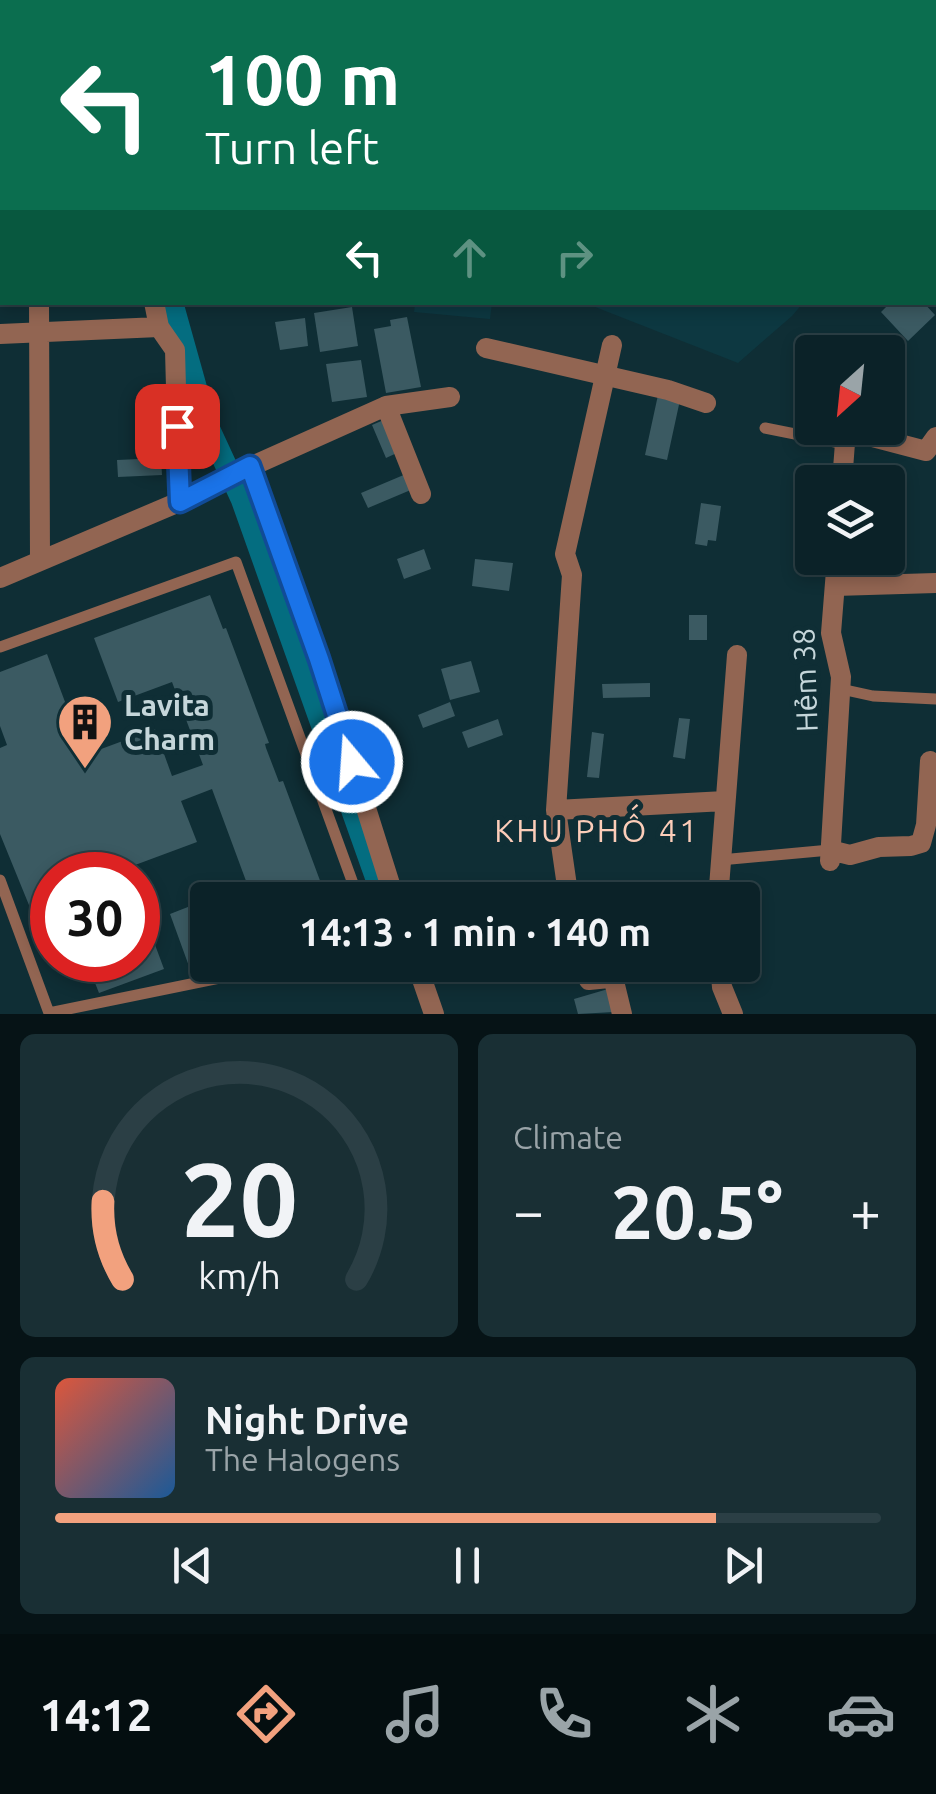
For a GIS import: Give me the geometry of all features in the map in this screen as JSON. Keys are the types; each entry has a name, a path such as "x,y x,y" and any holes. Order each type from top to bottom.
{"street":[{"path":"38,305 40,561"},
{"path":"155,305 159,327 175,350 180,502"},
{"path":"0,334 159,327"},
{"path":"566,882 556,810 572,575 565,554 612,345"},
{"path":"486,348 706,403"},
{"path":"0,578 180,502 250,466 386,406 450,397"},
{"path":"386,406 421,494"},
{"path":"903,445 926,451 936,437"},
{"path":"250,466 319,659 390,882"},
{"name":"Hẻm 38","path":"830,855 841,677 831,633 836,575"},
{"path":"835,586 936,583"},
{"path":"719,882 737,655"},
{"path":"830,855 921,843 926,825 930,761"},
{"path":"556,810 725,801"},
{"path":"423,982 434,1014"},
{"path":"614,982 622,1014"},
{"path":"722,982 733,1014"}],"lane":[{"path":"765,428 795,434"},
{"path":"0,647 236,562 352,882"},
{"path":"840,689 873,696 936,699"},
{"path":"720,860 830,855"},
{"path":"0,880 49,1013 200,982"}],"shaded area":[{"path":"415,305 492,305 490,319 414,312"},
{"path":"590,305 801,305 738,363"}],"building":[{"path":"888,305 926,305 935,315 908,341 881,312"},
{"path":"352,307 358,346 320,352 314,313"},
{"path":"407,317 421,387 386,393 374,329"},
{"path":"305,318 308,346 280,350 275,322"},
{"path":"361,360 367,397 332,402 326,364"},
{"path":"658,395 680,400 667,460 645,455"},
{"path":"386,419 399,452 386,458 372,425"},
{"path":"161,458 162,475 118,477 117,460"},
{"path":"406,474 413,489 368,508 361,493"},
{"path":"701,503 721,506 716,541 708,540 707,546 695,544"},
{"path":"424,549 431,569 404,579 397,559"},
{"path":"475,559 513,563 509,591 472,586"},
{"name":"Lavita Charm","path":"210,595 223,629 226,628 269,743 266,748 279,782 283,781 321,882 246,882 212,789 181,801 197,842 160,856 160,852 30,852 30,908 0,834 0,748 7,745 0,726 0,672 47,654 85,755 155,729 172,776 203,765 172,682 118,702 94,638"},
{"path":"689,615 707,615 707,640 689,640"},
{"path":"471,661 480,692 450,700 441,669"},
{"path":"650,683 650,697 603,698 602,684"},
{"path":"450,702 455,716 423,728 418,715"},
{"path":"679,718 690,719 685,759 673,757"},
{"path":"498,719 503,735 468,748 462,732"},
{"path":"592,732 604,734 599,778 587,777"},
{"path":"190,906 190,969 170,914"},
{"path":"95,982 129,982 99,993"},
{"path":"608,989 614,1012 578,1014 574,999"}],"waterway":[{"path":"173,305 205,420 242,500 378,882"}],"place":[{"name":"Lavita Charm","path":"85,771"}],"district":[{"name":"KHU PHỐ 41","path":"597,830"}],"route":[{"path":"177,426 180,502 250,466 352,762"}]}
